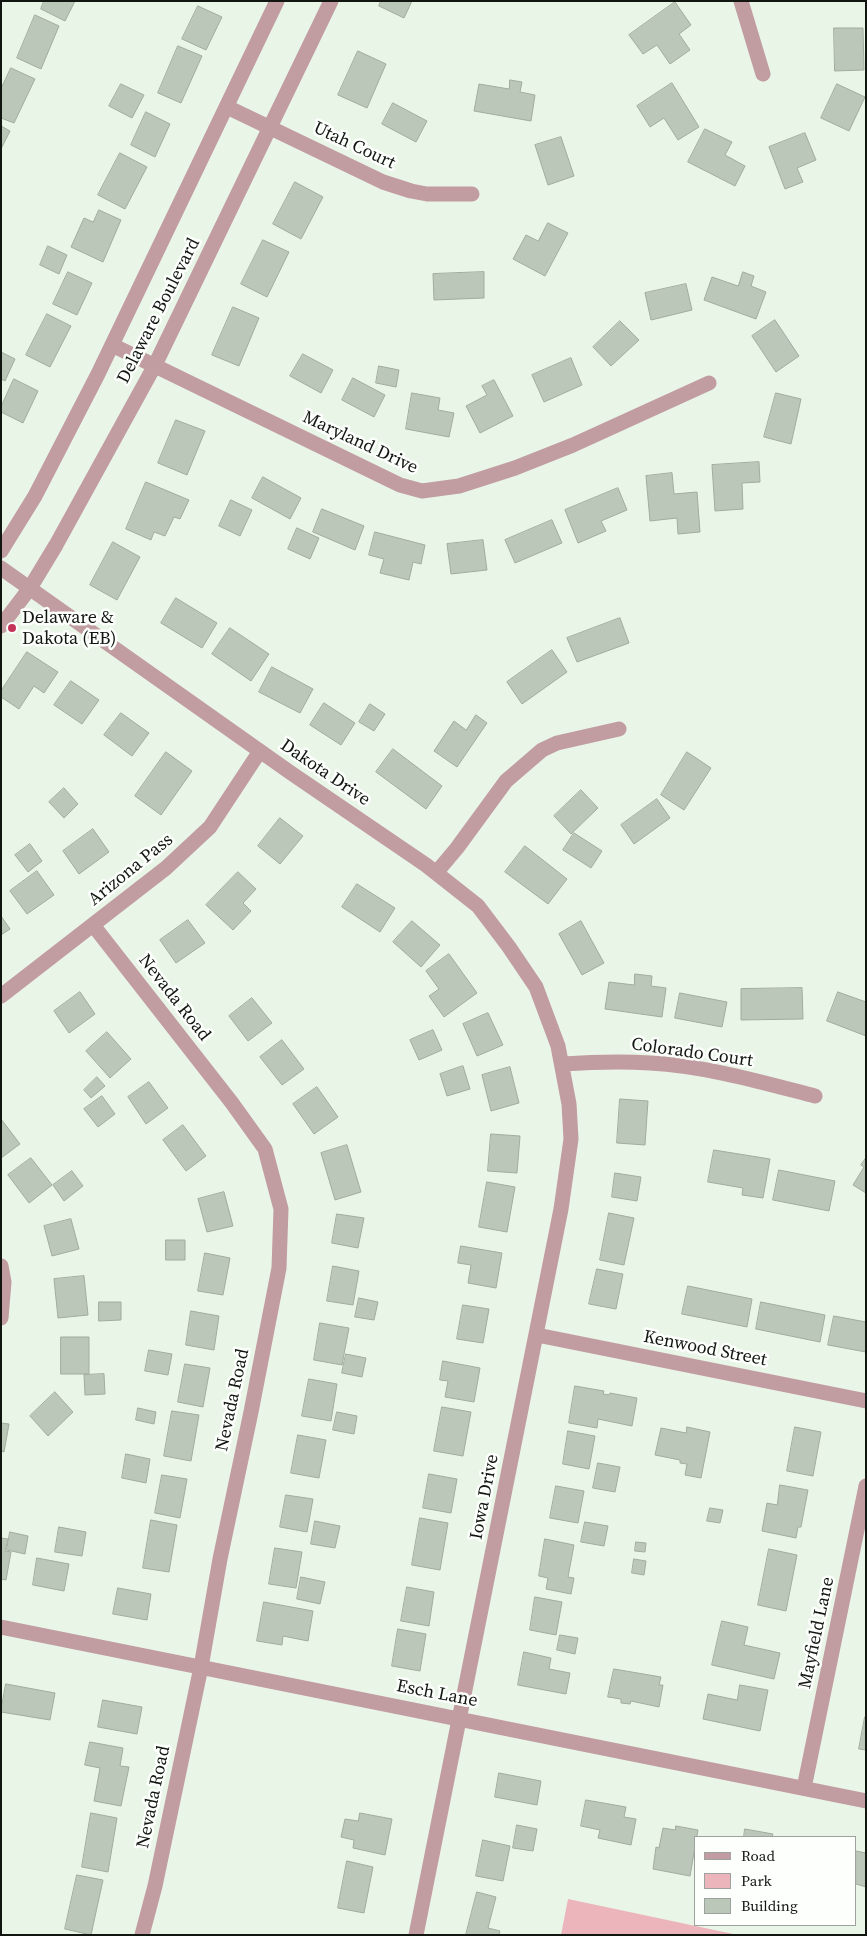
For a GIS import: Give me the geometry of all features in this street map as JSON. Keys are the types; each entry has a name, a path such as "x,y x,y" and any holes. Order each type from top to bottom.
{"street":[{"name":"Delaware Boulevard","path":"1,551 55,458 112,345 277,1"},
{"name":"Delaware Boulevard","path":"1,626 30,588 56,546 155,365 331,1"},
{"path":"741,1 763,74"},
{"name":"Utah Court","path":"227,107 383,182 427,194 472,194"},
{"name":"Maryland Drive","path":"112,345 400,485 422,491 459,486 515,468 573,445 709,383"},
{"name":"Dakota Drive","path":"1,568 260,752 355,815 436,873 478,906 536,987 558,1046 562,1064"},
{"path":"436,873 457,848 506,781 542,750 557,743 620,729"},
{"name":"Arizona Pass","path":"1,996 166,868 210,827 260,752"},
{"name":"Nevada Road","path":"94,925 232,1103 265,1149 281,1210 279,1268 220,1559 201,1667 142,1935"},
{"name":"Colorado Court","path":"562,1064 594,1062 652,1063 755,1080 815,1096"},
{"name":"Iowa Drive","path":"416,1935 562,1209 571,1139 569,1104 562,1064"},
{"path":"1,1266 4,1282 1,1318"},
{"name":"Kenwood Street","path":"537,1335 866,1401"},
{"name":"Mayfield Lane","path":"804,1788 866,1486"},
{"name":"Esch Lane","path":"1,1627 866,1800"}],"green space":[{"path":"568,1899 738,1935 561,1935"}],"building":[{"path":"44,1 75,1 65,21 41,9"},
{"path":"381,1 412,1 404,18 379,6"},
{"path":"675,2 691,25 679,34 690,50 670,64 657,45 643,54 629,35"},
{"path":"198,6 222,17 206,50 182,39"},
{"path":"35,15 59,26 41,69 17,58"},
{"path":"834,28 863,28 864,70 835,71"},
{"path":"178,46 202,56 181,103 158,93"},
{"path":"358,51 386,64 367,108 338,95"},
{"path":"11,68 35,79 14,123 1,118 1,89"},
{"path":"510,80 522,82 520,92 535,95 531,121 474,111 479,84 509,89"},
{"path":"672,83 699,127 678,140 664,118 650,127 637,106"},
{"path":"121,84 144,95 132,118 109,106"},
{"path":"837,84 865,97 849,131 821,118"},
{"path":"393,103 427,121 416,142 382,124"},
{"path":"146,112 170,124 155,157 131,145"},
{"path":"1,126 10,131 1,149"},
{"path":"705,129 732,142 725,155 745,166 735,186 688,162"},
{"path":"805,133 816,160 797,168 803,182 785,189 769,147"},
{"path":"561,137 574,176 548,185 535,145"},
{"path":"120,153 147,167 125,209 98,195"},
{"path":"295,182 323,197 301,239 273,224"},
{"path":"99,210 121,220 103,262 71,247 84,218 93,222"},
{"path":"548,223 568,233 545,276 513,259 526,235 538,241"},
{"path":"263,240 289,252 267,297 241,284"},
{"path":"48,246 67,255 59,274 40,265"},
{"path":"68,272 92,283 77,315 53,304"},
{"path":"484,272 484,298 434,300 433,274"},
{"path":"743,272 754,276 751,286 766,292 756,319 704,300 712,277 738,286"},
{"path":"686,284 692,310 651,320 645,293"},
{"path":"233,307 259,318 239,366 212,355"},
{"path":"47,314 71,326 50,367 26,355"},
{"path":"775,320 799,356 776,372 752,336"},
{"path":"620,321 639,340 611,366 593,347"},
{"path":"1,352 15,359 5,381 1,379"},
{"path":"303,354 333,370 321,393 290,376"},
{"path":"571,358 582,385 544,402 532,375"},
{"path":"379,366 399,370 396,387 376,383"},
{"path":"353,378 385,395 374,417 342,400"},
{"path":"14,379 38,391 23,423 1,412 1,407"},
{"path":"494,380 513,416 480,433 466,406 487,395 482,386"},
{"path":"412,393 440,398 438,410 454,413 449,437 406,429"},
{"path":"776,393 801,399 791,444 764,437"},
{"path":"176,420 205,431 187,475 158,463"},
{"path":"759,462 760,482 742,483 743,509 715,511 712,465"},
{"path":"672,473 674,494 697,492 700,532 678,534 677,518 650,521 646,476"},
{"path":"263,477 301,498 290,519 252,498"},
{"path":"146,482 189,500 180,519 174,517 165,536 154,532 151,540 126,529"},
{"path":"618,488 627,510 601,521 606,531 578,543 565,510"},
{"path":"231,500 252,510 240,536 219,526"},
{"path":"322,509 364,526 355,550 313,532"},
{"path":"552,520 562,543 515,563 505,540"},
{"path":"297,528 319,538 310,559 288,549"},
{"path":"375,532 425,545 421,564 413,562 409,580 380,573 384,559 369,555"},
{"path":"483,540 487,570 451,574 447,544"},
{"path":"113,542 140,557 117,600 90,585"},
{"path":"176,598 217,623 202,648 161,623"},
{"path":"620,618 629,643 577,662 567,638"},
{"path":"230,628 269,654 251,681 212,654"},
{"path":"552,650 567,672 522,704 507,682"},
{"path":"27,652 58,672 44,693 34,686 19,709 1,697 1,691"},
{"path":"272,667 313,689 300,713 259,692"},
{"path":"71,681 99,700 82,724 54,705"},
{"path":"324,703 355,723 341,745 310,725"},
{"path":"370,704 385,714 374,731 359,722"},
{"path":"121,713 149,733 132,756 104,735"},
{"path":"476,715 487,723 457,767 434,751 454,721 466,730"},
{"path":"393,749 442,786 426,809 376,772"},
{"path":"166,752 192,771 161,815 135,796"},
{"path":"687,752 711,768 684,810 661,795"},
{"path":"64,788 78,804 64,818 49,802"},
{"path":"581,790 598,808 571,834 554,816"},
{"path":"657,799 670,818 634,844 621,825"},
{"path":"280,818 303,836 280,864 258,846"},
{"path":"93,829 109,852 79,874 63,851"},
{"path":"574,833 602,851 591,868 563,850"},
{"path":"30,844 42,861 28,872 15,855"},
{"path":"525,846 567,879 548,904 505,872"},
{"path":"37,871 54,895 27,914 10,891"},
{"path":"238,872 256,889 243,903 251,911 233,930 206,905"},
{"path":"357,884 395,908 380,932 342,907"},
{"path":"1,916 10,929 1,935"},
{"path":"188,920 205,943 176,963 160,940"},
{"path":"412,921 440,945 421,967 393,942"},
{"path":"581,921 604,963 582,975 559,934"},
{"path":"449,954 477,993 444,1017 429,996 439,989 426,971"},
{"path":"635,974 652,976 651,986 666,988 662,1017 605,1009 609,982 634,985"},
{"path":"802,988 803,1019 741,1020 741,989"},
{"path":"80,992 95,1014 69,1033 54,1011"},
{"path":"838,992 866,1002 866,1036 827,1021"},
{"path":"680,993 727,1002 722,1027 675,1018"},
{"path":"252,998 272,1023 248,1041 229,1016"},
{"path":"488,1013 503,1045 477,1056 463,1024"},
{"path":"433,1030 442,1050 419,1060 410,1040"},
{"path":"107,1032 131,1059 110,1078 86,1051"},
{"path":"282,1040 304,1069 282,1085 260,1057"},
{"path":"463,1066 470,1089 447,1096 440,1074"},
{"path":"510,1067 519,1103 491,1111 482,1075"},
{"path":"97,1077 105,1086 91,1098 84,1090"},
{"path":"149,1082 168,1108 146,1124 128,1097"},
{"path":"317,1087 338,1117 314,1134 293,1104"},
{"path":"102,1096 115,1114 98,1127 84,1109"},
{"path":"620,1099 648,1101 645,1145 617,1143"},
{"path":"1,1119 20,1144 1,1158"},
{"path":"183,1125 206,1156 186,1171 163,1140"},
{"path":"491,1134 520,1136 517,1173 488,1171"},
{"path":"347,1145 361,1192 335,1200 321,1153"},
{"path":"714,1150 770,1159 763,1198 742,1195 743,1188 708,1182"},
{"path":"31,1158 52,1185 29,1203 8,1175"},
{"path":"866,1158 866,1193 853,1185 864,1167 861,1165"},
{"path":"779,1170 835,1181 829,1211 773,1200"},
{"path":"72,1171 83,1186 64,1201 53,1185"},
{"path":"615,1173 641,1177 637,1201 612,1197"},
{"path":"487,1182 515,1187 507,1232 479,1227"},
{"path":"224,1192 233,1226 207,1232 198,1199"},
{"path":"609,1213 634,1218 624,1265 600,1260"},
{"path":"337,1214 364,1218 358,1248 332,1243"},
{"path":"71,1219 79,1249 52,1256 44,1226"},
{"path":"166,1240 185,1240 185,1260 166,1260"},
{"path":"461,1246 502,1253 496,1288 468,1283 471,1265 458,1263"},
{"path":"205,1253 230,1258 223,1295 198,1291"},
{"path":"333,1266 359,1271 353,1305 327,1301"},
{"path":"597,1269 623,1274 616,1309 589,1304"},
{"path":"84,1276 88,1315 58,1318 54,1279"},
{"path":"688,1286 752,1299 747,1327 682,1314"},
{"path":"359,1298 378,1302 374,1320 355,1317"},
{"path":"99,1302 121,1302 121,1320 99,1321"},
{"path":"761,1302 825,1315 820,1342 756,1329"},
{"path":"463,1305 489,1309 483,1343 457,1339"},
{"path":"191,1311 219,1316 214,1350 186,1345"},
{"path":"834,1316 866,1322 866,1352 828,1345"},
{"path":"320,1323 349,1328 342,1365 314,1360"},
{"path":"61,1337 89,1337 89,1374 61,1374"},
{"path":"149,1350 172,1354 168,1375 145,1371"},
{"path":"346,1354 366,1358 362,1377 342,1373"},
{"path":"443,1361 480,1368 474,1402 445,1397 448,1381 440,1380"},
{"path":"185,1364 210,1368 203,1407 178,1402"},
{"path":"104,1374 105,1394 85,1395 84,1375"},
{"path":"309,1379 337,1384 331,1421 302,1416"},
{"path":"575,1386 604,1391 603,1394 609,1395 610,1393 637,1398 632,1426 598,1419 597,1428 569,1423"},
{"path":"55,1392 73,1412 48,1436 30,1416"},
{"path":"442,1407 471,1412 463,1456 434,1451"},
{"path":"138,1408 156,1412 154,1424 136,1420"},
{"path":"172,1411 199,1415 191,1461 164,1456"},
{"path":"337,1412 357,1416 354,1434 333,1430"},
{"path":"1,1423 9,1424 4,1452 1,1451"},
{"path":"687,1427 710,1432 701,1478 685,1475 687,1464 680,1463 680,1460 655,1455 661,1428 686,1433"},
{"path":"795,1427 821,1432 813,1476 787,1471"},
{"path":"568,1431 595,1436 589,1469 563,1464"},
{"path":"298,1435 326,1440 319,1478 291,1473"},
{"path":"126,1454 150,1459 146,1483 122,1478"},
{"path":"598,1463 620,1467 615,1492 593,1488"},
{"path":"429,1474 457,1479 451,1513 423,1508"},
{"path":"162,1475 187,1479 180,1518 155,1513"},
{"path":"780,1485 808,1490 801,1527 798,1527 796,1538 762,1531 767,1503 777,1505"},
{"path":"556,1486 584,1491 578,1523 550,1518"},
{"path":"286,1495 313,1499 307,1532 280,1527"},
{"path":"710,1508 723,1510 720,1523 707,1521"},
{"path":"420,1518 448,1523 440,1570 412,1565"},
{"path":"151,1520 177,1525 169,1572 143,1568"},
{"path":"315,1521 340,1526 335,1548 311,1544"},
{"path":"585,1522 608,1526 604,1546 581,1542"},
{"path":"59,1527 86,1532 82,1556 55,1552"},
{"path":"10,1532 28,1536 25,1554 7,1550"},
{"path":"1,1538 8,1539 5,1551 11,1552 6,1580 1,1579"},
{"path":"545,1539 574,1545 568,1577 574,1578 571,1594 546,1589 548,1578 539,1576"},
{"path":"636,1542 646,1543 645,1552 635,1551"},
{"path":"275,1548 302,1552 296,1588 269,1584"},
{"path":"769,1549 797,1555 786,1611 758,1605"},
{"path":"37,1558 69,1564 64,1591 33,1585"},
{"path":"634,1559 646,1561 644,1575 632,1573"},
{"path":"301,1577 325,1582 320,1604 297,1599"},
{"path":"407,1587 434,1592 429,1626 401,1621"},
{"path":"118,1588 151,1594 147,1620 113,1614"},
{"path":"535,1597 562,1602 556,1635 530,1630"},
{"path":"264,1602 313,1611 308,1641 283,1636 282,1645 257,1641"},
{"path":"722,1621 748,1627 744,1645 780,1653 774,1679 712,1665"},
{"path":"398,1629 426,1634 420,1671 392,1666"},
{"path":"560,1635 578,1638 575,1654 557,1650"},
{"path":"524,1652 551,1658 549,1669 570,1673 566,1694 518,1685"},
{"path":"614,1669 661,1677 659,1685 663,1685 659,1707 631,1701 630,1704 621,1703 621,1699 608,1697"},
{"path":"6,1684 55,1693 50,1720 1,1712"},
{"path":"740,1685 768,1690 760,1731 703,1719 708,1694 737,1700"},
{"path":"103,1700 142,1707 137,1734 98,1727"},
{"path":"866,1717 866,1750 859,1749"},
{"path":"90,1742 123,1748 120,1766 129,1767 121,1806 94,1801 100,1768 85,1765"},
{"path":"499,1773 541,1781 537,1805 495,1797"},
{"path":"586,1800 626,1807 624,1817 636,1819 631,1845 598,1838 600,1830 581,1826"},
{"path":"91,1813 117,1818 108,1872 82,1867"},
{"path":"360,1813 392,1819 385,1855 353,1848 354,1840 341,1837 345,1819 358,1821"},
{"path":"517,1825 537,1829 533,1851 513,1848"},
{"path":"676,1826 698,1830 697,1836 694,1836 694,1853 690,1876 653,1869 656,1847 659,1848 663,1828 675,1830"},
{"path":"745,1829 773,1834 772,1836 744,1836"},
{"path":"483,1840 510,1846 503,1881 476,1876"},
{"path":"857,1851 866,1853 866,1887 857,1884"},
{"path":"347,1861 373,1867 364,1913 338,1908"},
{"path":"77,1875 103,1880 91,1935 65,1929"},
{"path":"477,1892 496,1897 488,1928 500,1931 499,1935 466,1935"}],"place":[{"name":"Delaware & Dakota (EB)","path":"12,628"}]}
